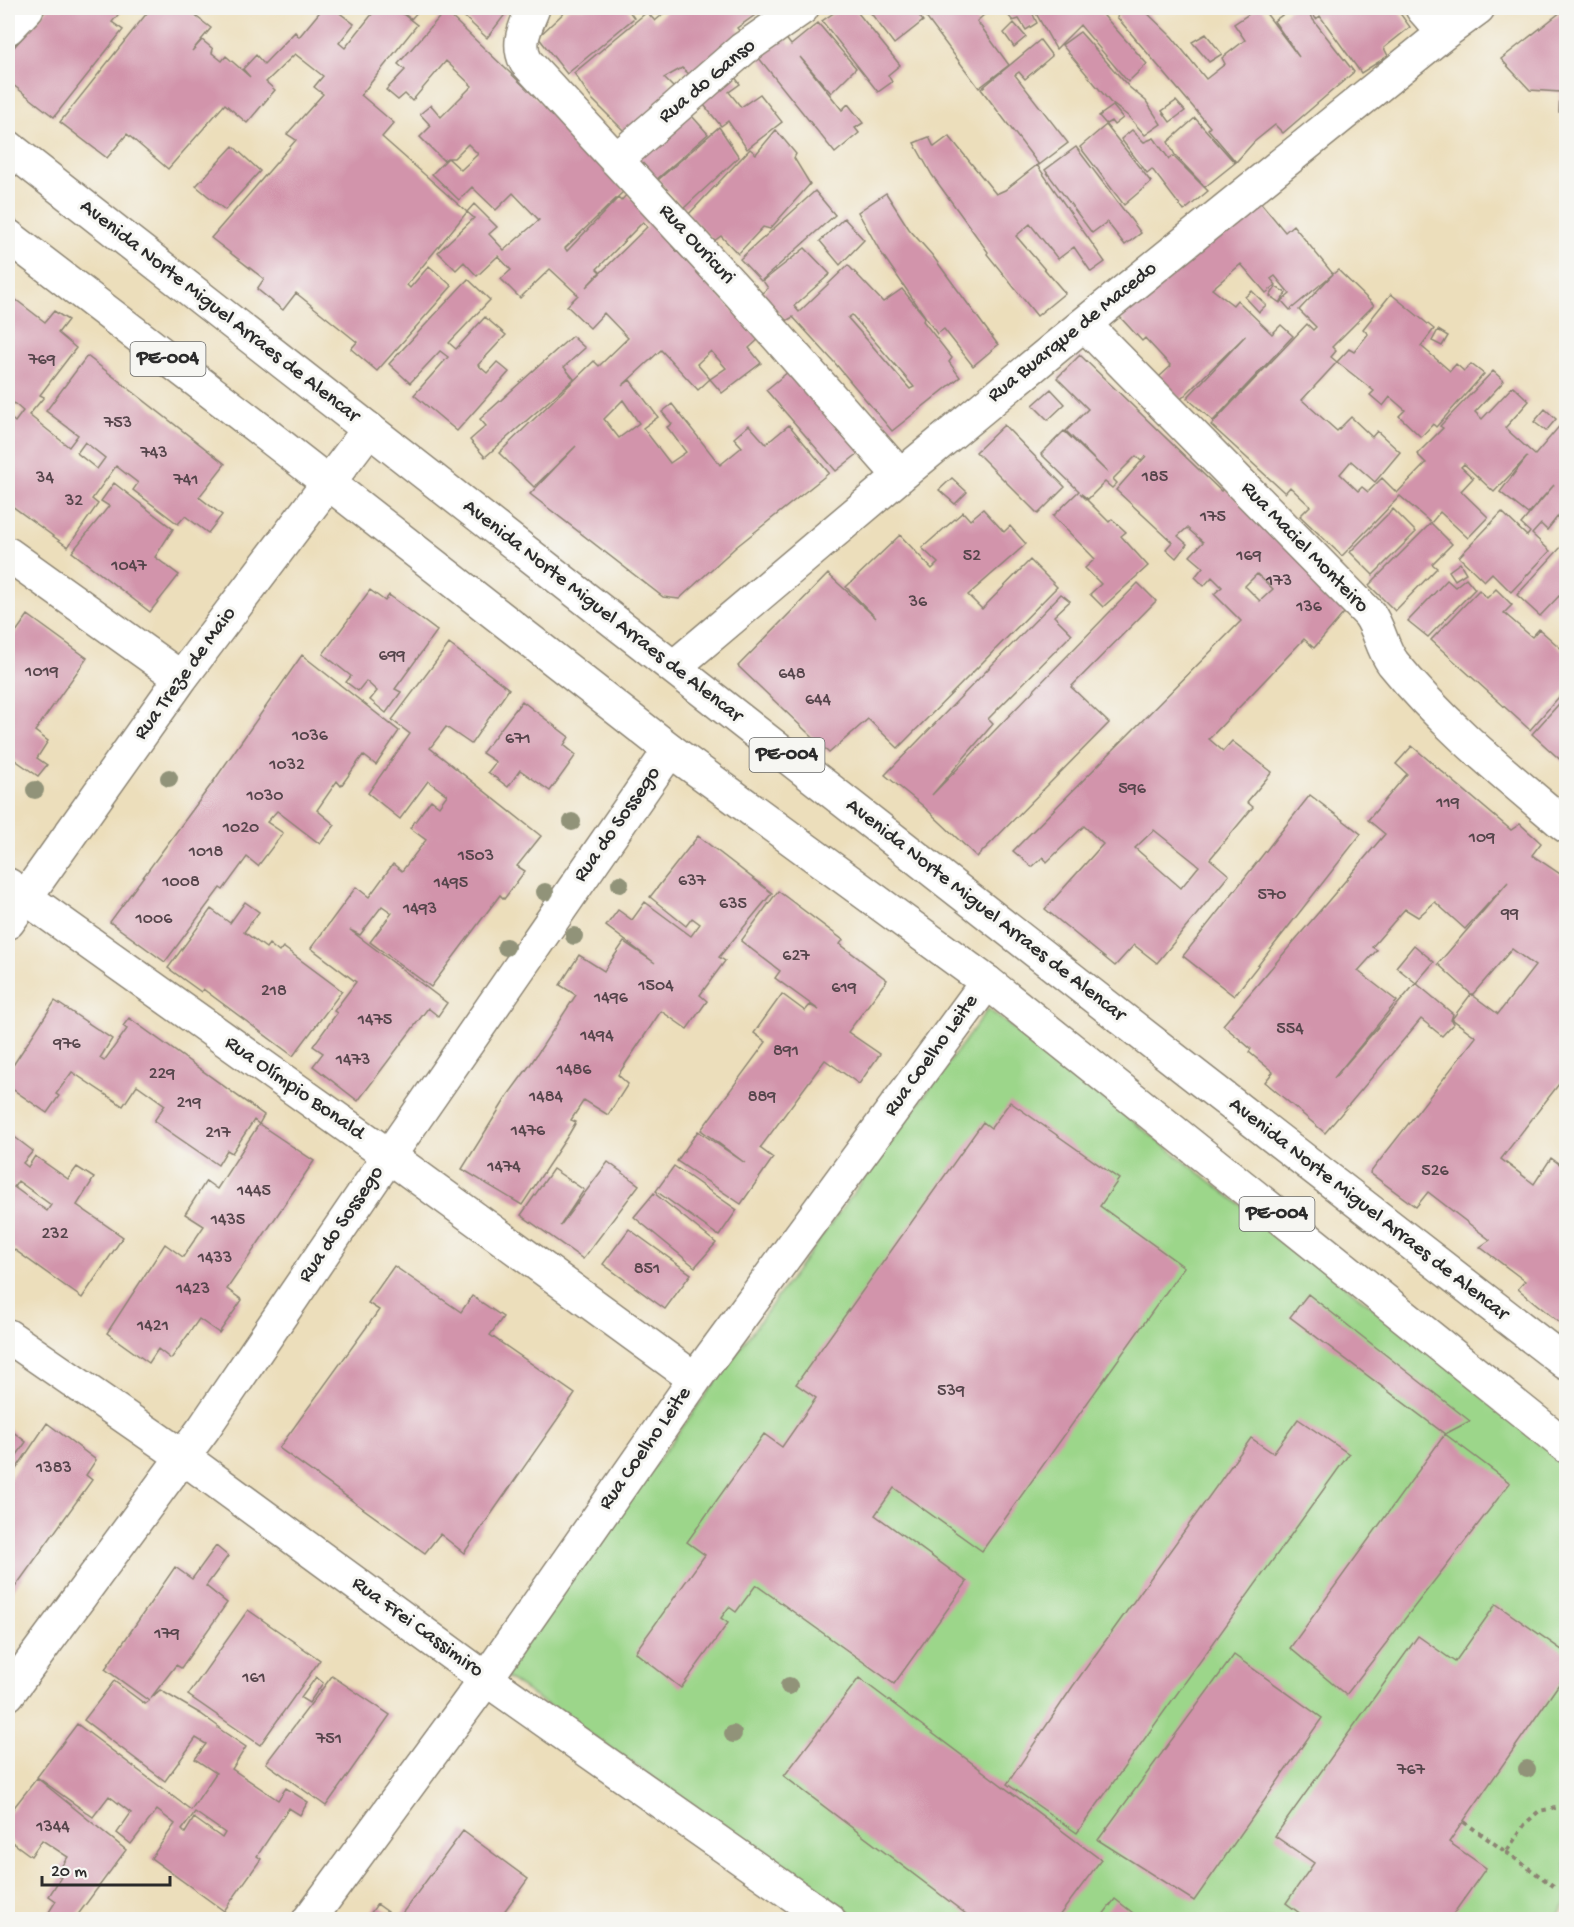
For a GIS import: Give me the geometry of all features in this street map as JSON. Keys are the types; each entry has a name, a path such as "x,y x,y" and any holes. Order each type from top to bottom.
{"street":[{"path":"8,28 27,8"},
{"name":"Rua Ouricuri","path":"533,8 520,47 526,62 732,285 900,476"},
{"name":"Rua do Ganso","path":"616,160 743,49 802,8"},
{"path":"1422,8 1444,33"},
{"name":"Rua Buarque de Macedo","path":"674,667 1084,324 1478,8"},
{"name":"Avenida Norte Miguel Arraes de Alencar","path":"8,147 1566,1363"},
{"name":"PE-004","path":"8,236 670,750 987,982 1566,1446"},
{"name":"Rua Maciel Monteiro","path":"1084,324 1369,614 1375,622 1379,638 1391,660 1417,691 1480,752 1566,826"},
{"name":"Rua Treze de Maio","path":"14,901 311,503 369,429"},
{"path":"8,554 181,678"},
{"name":"Rua do Sossego","path":"8,1694 183,1457 388,1156 670,750"},
{"name":"Rua Olímpio Bonald","path":"14,901 388,1156 695,1379"},
{"name":"Rua Coelho Leite","path":"309,1920 486,1679 695,1379 987,982"},
{"name":"Rua Frei Cassimiro","path":"8,1336 183,1457 486,1679 829,1920"}],"path":[{"path":"1506,1852 1524,1824 1539,1811 1566,1806"},
{"path":"1464,1822 1555,1887"}],"green space":[{"path":"988,1009 1566,1457 1566,1904 1555,1920 860,1919 502,1674"}],"building":[{"path":"48,8 119,8 122,10 112,22 123,30 54,117 8,81 8,54"},
{"path":"151,8 185,8 211,28 192,51 202,40 222,61 226,56 250,77 243,69 256,55 264,64 295,32 299,37 323,8 333,8 354,24 339,43 345,48 377,8 395,8 417,25 361,95 394,123 382,137 467,212 407,285 410,288 429,266 452,286 377,371 351,349 357,342 296,293 283,310 257,289 264,279 211,238 296,140 287,134 323,94 314,87 323,76 295,54 266,82 275,90 247,123 225,104 168,169 127,134 107,158 60,122"},
{"path":"396,8 421,8 411,19"},
{"path":"455,8 504,8 507,12 487,38"},
{"path":"569,8 627,8 634,18 567,74 538,37"},
{"path":"670,8 765,8 737,28 742,34 689,74 682,68 664,78 677,91 627,134 591,98 574,73 647,12 655,21"},
{"path":"841,8 854,8 900,65 888,75 892,82 878,92 822,21"},
{"path":"867,8 914,8 923,21 894,44"},
{"path":"919,8 992,8 977,21 1009,65 979,88"},
{"path":"1002,8 1030,8 1037,23 1026,30 1019,19 1013,21"},
{"path":"1033,8 1097,8 1147,64 1128,82 1080,25 1056,49"},
{"path":"1129,8 1142,8 1172,37 1206,79 1225,64 1222,58 1245,40 1234,24 1258,8 1262,8 1299,57 1274,21 1292,8 1304,8 1354,72 1283,133 1275,125 1254,142 1236,162 1208,129 1210,127 1117,17"},
{"path":"1308,8 1396,8 1410,27 1384,48 1388,56 1361,73 1320,16 1316,19"},
{"path":"1566,8 1566,113 1559,112 1560,92 1530,90 1501,59"},
{"path":"445,11 549,110 625,190 565,248 567,251 618,198 621,201 627,194 678,240 672,246 760,338 749,348 761,363 722,393 710,379 698,390 661,350 622,386 630,380 658,417 643,428 670,463 686,452 667,427 672,424 662,412 672,404 720,465 742,447 734,438 749,425 766,444 789,425 829,473 736,547 679,599 663,597 530,494 576,446 534,487 499,453 594,361 599,366 628,338 604,313 590,328 567,306 578,295 550,269 520,298 501,279 511,270 498,256 477,276 464,262 456,270 438,252 474,218 467,212 474,204 497,227 489,234 504,250 539,220 513,193 496,210 472,187 459,200 432,174 448,158 443,160 420,137 431,126 420,114 431,105 441,117 472,86 446,61 412,101 405,94 398,100 386,90 405,70 398,64","holes":["468,144 478,154 461,170 448,158 454,158","643,222 647,227 586,287 600,272 597,269","711,351 726,368 710,379 697,364","623,400 639,423 619,438 604,419"]},
{"path":"818,23 856,68 831,93 800,57 842,110 848,104 863,123 855,128 859,133 835,153 758,57 785,37 791,45"},
{"path":"1014,23 1026,37 1014,47 1004,33"},
{"path":"1080,32 1129,87 1146,101 1161,124 1145,135 1128,116 1110,102 1062,45"},
{"path":"1206,34 1222,54 1209,62 1192,42"},
{"path":"1040,40 1052,56 1025,79 1019,72 1015,75 1068,143 1039,165 981,89"},
{"path":"732,73 740,84 729,92 741,107 760,94 782,122 747,149 728,121 721,126 700,100"},
{"path":"1176,101 1185,111 1170,122 1162,111"},
{"path":"683,106 708,134 656,180 630,154"},
{"path":"1113,106 1123,118 1114,125 1111,121 1106,124 1099,116"},
{"path":"1195,118 1235,163 1205,187 1175,155 1168,142"},
{"path":"1106,125 1151,182 1124,205 1080,147"},
{"path":"719,127 739,157 684,208 658,180"},
{"path":"776,130 796,154 794,158 810,184 770,229 763,227 738,254 721,236 714,241 688,215 750,149 756,154"},
{"path":"1132,130 1144,142 1154,138 1169,159 1173,156 1208,191 1184,211 1152,169 1147,173 1121,139"},
{"path":"949,136 996,194 1005,190 1037,165 1105,262 1091,272 1074,247 1058,259 1030,224 1016,236 1065,293 1037,316 987,254 988,252 932,175 914,143 929,137 934,147"},
{"path":"233,146 260,171 225,210 196,186"},
{"path":"1076,147 1141,233 1125,245 1107,222 1092,233 1045,170"},
{"path":"815,191 835,215 761,281 740,259"},
{"path":"886,193 909,229 932,255 998,345 973,366 944,329 937,334 880,251 858,212"},
{"path":"1256,197 1285,232 1293,225 1333,274 1290,310 1282,301 1290,294 1275,276 1271,279 1276,285 1266,293 1241,264 1212,289 1233,305 1237,300 1272,334 1281,325 1293,336 1213,421 1187,398 1246,335 1180,400 1159,377 1171,366 1145,338 1142,341 1119,316"},
{"path":"844,218 864,240 840,265 820,241"},
{"path":"805,248 830,274 794,306 799,312 848,265 883,302 902,289 925,317 923,321 952,358 949,362 960,377 892,431 793,317 786,321 762,293 768,288 763,281","holes":["852,315 914,387 910,389 848,318"]},
{"path":"1338,270 1374,305 1332,347 1336,351 1331,357 1337,362 1302,400 1337,431 1351,417 1372,437 1377,431 1400,452 1375,482 1351,461 1340,474 1358,491 1362,487 1368,492 1382,478 1397,493 1426,463 1417,454 1443,428 1440,426 1493,371 1504,381 1475,412 1482,419 1513,386 1529,401 1505,428 1535,455 1562,423 1566,427 1566,506 1547,530 1541,524 1532,534 1550,551 1511,592 1492,573 1484,581 1459,557 1502,512 1527,536 1530,532 1521,524 1554,485 1528,514 1500,492 1527,457 1494,492 1464,464 1461,467 1473,478 1461,491 1488,517 1468,538 1440,512 1431,523 1400,496 1342,556 1300,516 1310,506 1290,487 1285,493 1211,425 1307,324 1313,330 1316,327 1299,310"},
{"path":"468,279 490,300 449,343 456,349 485,317 506,335 478,365 487,373 497,362 509,372 457,431 414,395 448,357 440,351 410,383 389,364"},
{"path":"1276,287 1286,293 1280,303 1270,296"},
{"path":"1252,291 1266,305 1259,312 1245,297"},
{"path":"1391,294 1434,329 1421,346 1450,371 1456,364 1464,371 1471,364 1484,374 1436,427 1433,424 1421,437 1399,416 1405,410 1390,397 1383,406 1370,395 1374,391 1337,362 1349,349 1354,352 1368,334 1363,329"},
{"path":"11,296 45,322 54,311 68,320 58,333 76,348 40,395 44,397 29,415 69,447 78,435 46,411 87,356 225,464 199,497 222,515 208,533 185,516 178,524 133,490 138,483 116,466 92,499 98,504 68,547 8,503 8,416 15,422 23,411 8,398 8,302","holes":["85,442 105,458 97,469 77,453"]},
{"path":"1438,330 1448,336 1442,346 1432,341"},
{"path":"572,336 585,348 564,367 574,379 485,457 470,440 486,426 480,419"},
{"path":"1080,355 1221,491 1224,487 1350,606 1314,648 1304,639 1209,739 1223,751 1232,741 1272,772 1247,802 1253,807 1210,859 1229,875 1157,963 1134,945 1115,966 1045,909 1103,844 1084,826 1047,862 1043,857 1032,867 1013,851 1241,621 1214,594 1222,587 1212,577 1204,586 1195,577 1203,567 1190,556 1203,542 1187,528 1178,536 1187,544 1176,558 1166,549 1172,542 1116,490 1146,456 1141,461 1136,456 1113,479 1117,483 1112,488 1105,482 1088,499 1080,493 1109,522 1112,519 1126,532 1121,536 1148,566 1103,607 1090,594 1101,584 1085,568 1095,559 1053,516 1079,491 1041,454 1064,431 1108,473 1066,431 1088,409 1057,378","holes":["1257,574 1273,589 1260,601 1245,586","1154,830 1199,866 1181,888 1135,848"]},
{"path":"794,367 864,449 836,471 766,390"},
{"path":"1051,389 1065,404 1048,420 1033,405"},
{"path":"1545,409 1556,419 1546,431 1534,422"},
{"path":"1004,425 1065,487 1038,514 976,452"},
{"path":"952,478 967,492 955,504 939,490"},
{"path":"114,483 173,529 155,557 179,575 150,612 72,552 109,506 101,501"},
{"path":"983,509 1004,532 1010,526 1026,544 968,595 982,609 1030,560 1057,587 898,748 868,719 829,753 738,666 828,574 876,618 846,587 900,535 932,569 938,563 922,548 963,512 970,520"},
{"path":"1393,509 1416,532 1373,575 1350,552"},
{"path":"1431,523 1452,544 1432,564 1437,568 1395,611 1369,585"},
{"path":"1562,546 1566,550 1566,602 1559,596 1540,616 1517,595"},
{"path":"1460,563 1466,573 1455,580 1449,571"},
{"path":"1466,578 1475,589 1428,637 1408,621 1447,580 1455,587"},
{"path":"1138,583 1156,601 1071,687 1109,723 977,857 922,805 885,775 1061,594 1070,601 1054,616 1072,634 988,719 993,724 932,795"},
{"path":"1496,589 1512,605 1504,613 1532,637 1539,629 1566,653 1566,689 1530,730 1431,640 1479,590 1487,598"},
{"path":"370,590 385,601 389,595 437,631 395,689 401,692 386,713 370,700 377,691 366,681 358,691 346,682 351,676 323,654"},
{"path":"28,615 87,658 35,731 48,741 37,758 47,765 38,776 15,760 8,770 8,643"},
{"path":"449,644 509,689 471,744 446,727 430,748 541,836 517,866 525,871 504,899 500,895 431,987 370,942 392,913 382,906 360,935 350,930 447,1003 438,1016 428,1008 358,1101 313,1066 323,1053 313,1046 337,1013 334,1011 356,982 311,948 356,887 369,897 393,864 402,871 426,840 410,828 431,800 439,806 447,795 428,781 400,819 368,793 410,734 392,720"},
{"path":"302,655 399,731 376,765 363,755 341,786 337,781 317,810 335,825 320,844 277,811 267,822 283,833 258,866 247,857 223,890 220,888 165,962 110,922 213,782"},
{"path":"1566,696 1566,765 1532,734"},
{"path":"522,701 569,737 564,745 576,755 550,791 520,770 508,787 488,772 496,762 482,753"},
{"path":"1412,746 1511,830 1520,824 1541,843 1532,855 1566,878 1566,1075 1501,1159 1534,1184 1551,1158 1566,1169 1566,1328 1518,1289 1525,1281 1480,1247 1490,1240 1428,1192 1416,1207 1370,1173 1476,1037 1452,1019 1471,994 1438,964 1508,882 1465,929 1435,902 1418,917 1405,909 1372,947 1377,950 1358,971 1397,1001 1334,1078 1416,983 1453,1014 1451,1020 1454,1023 1442,1036 1421,1019 1325,1133 1265,1082 1273,1072 1249,1052 1251,1049 1223,1025 1385,834 1368,820 1407,774 1396,764","holes":["1512,949 1535,966 1498,1014 1471,994"]},
{"path":"1310,795 1361,834 1234,996 1183,956"},
{"path":"698,836 772,893 719,957 725,961 700,995 707,1001 687,1029 661,1011 618,1075 628,1084 608,1115 584,1100 571,1120 576,1122 569,1134 522,1205 462,1169 508,1095 576,995 560,985 579,955 604,971 624,942 655,963 606,926 618,910 632,920 645,902 691,936 700,924 692,918 686,926 650,897"},
{"path":"778,891 843,940 840,944 887,980 848,1032 880,1054 859,1084 825,1060 760,1148 773,1158 741,1204 677,1161 698,1131 745,1163 701,1130 766,1042 754,1033 782,994 805,1011 810,1005 819,1010 775,978 780,971 741,941"},
{"path":"245,902 259,912 244,932 266,948 269,944 279,952 283,947 342,991 293,1056 203,989 201,992 168,968 211,909 230,923"},
{"path":"1414,945 1434,962 1416,983 1396,967"},
{"path":"55,1001 112,1039 100,1058 104,1061 127,1029 123,1026 129,1018 264,1115 259,1124 254,1120 232,1153 227,1150 218,1165 154,1121 165,1105 137,1085 123,1106 72,1072 56,1094 59,1096 47,1113 8,1086 8,1073"},
{"path":"1010,1102 1119,1179 1100,1206 1184,1267 982,1551 894,1488 875,1515 967,1582 894,1684 756,1585 736,1612 729,1607 721,1618 728,1623 681,1688 635,1652 705,1555 687,1542 764,1434 782,1447 816,1398 796,1384 983,1122 991,1128"},
{"path":"259,1124 314,1161 227,1289 242,1300 219,1333 199,1319 171,1359 158,1349 149,1363 107,1333 165,1244 183,1257 204,1226 185,1214 206,1181 217,1189"},
{"path":"8,1132 33,1151 23,1163 28,1167 35,1156 68,1179 77,1167 94,1178 77,1205 123,1237 82,1298 8,1245","holes":["18,1181 51,1205 47,1211 14,1187"]},
{"path":"608,1162 639,1185 583,1259 521,1215 553,1169 584,1190 560,1226"},
{"path":"674,1166 737,1210 719,1236 656,1191"},
{"path":"654,1193 716,1243 695,1267 634,1217"},
{"path":"629,1229 691,1274 665,1309 603,1264"},
{"path":"394,1266 461,1312 472,1296 503,1317 490,1335 575,1394 464,1553 440,1534 425,1553 279,1448 379,1310 368,1303"},
{"path":"1308,1294 1470,1421 1445,1434 1290,1317"},
{"path":"1298,1419 1349,1454 1077,1833 1007,1784 1073,1686 1251,1438 1273,1453"},
{"path":"47,1423 96,1460 86,1475 92,1480 8,1597 8,1481"},
{"path":"8,1428 26,1442 8,1468"},
{"path":"1445,1434 1510,1483 1346,1695 1290,1648"},
{"path":"216,1546 228,1556 206,1586 227,1603 181,1668 176,1665 150,1699 160,1690 201,1714 246,1747 232,1769 278,1800 286,1788 308,1802 300,1815 289,1808 257,1856 261,1859 224,1911 151,1858 175,1824 157,1810 131,1844 117,1833 131,1813 109,1796 93,1817 37,1777 77,1724 191,1810 216,1773 195,1759 206,1744 196,1738 165,1781 84,1720 114,1681 145,1704 149,1701 105,1669 175,1567 192,1579","holes":["195,1812 225,1833 222,1838 194,1818 185,1833 182,1830"]},
{"path":"1496,1604 1566,1653 1566,1674 1449,1842 1486,1868 1449,1920 1309,1920 1286,1903 1314,1863 1275,1836 1418,1636 1455,1662"},
{"path":"248,1610 320,1660 260,1745 188,1695"},
{"path":"1234,1655 1322,1718 1194,1901 1098,1840"},
{"path":"332,1676 390,1715 326,1806 266,1763"},
{"path":"316,1677 323,1683 309,1703 301,1698"},
{"path":"859,1678 1101,1860 1056,1920 974,1920 784,1776"},
{"path":"37,1778 126,1850 74,1920 44,1920 56,1901 49,1896 61,1877 56,1874 68,1857 42,1840 31,1856 8,1839 8,1815"},
{"path":"463,1831 528,1879 498,1920 366,1920 377,1904 398,1919"},
{"path":"1115,1899 1142,1920 1099,1920"}]}
